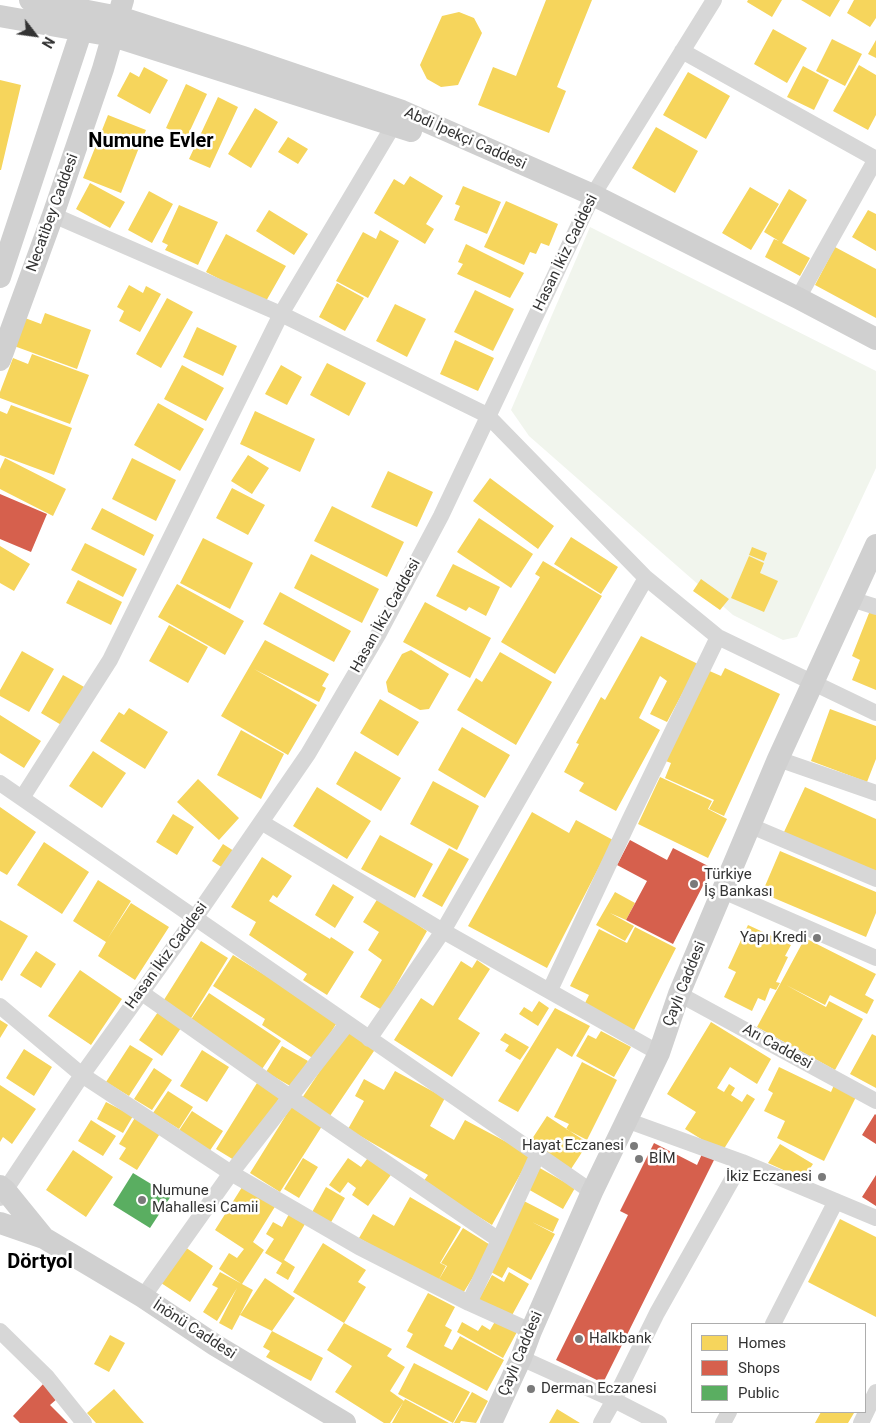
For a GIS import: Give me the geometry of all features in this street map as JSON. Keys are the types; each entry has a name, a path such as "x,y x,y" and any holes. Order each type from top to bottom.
{"street":[{"path":"30,0 87,14 118,18"},
{"name":"Hasan İkiz Caddesi","path":"2,1192 82,1074 195,918 308,754 378,635 441,516 487,415 593,195 714,0"},
{"path":"0,16 87,14"},
{"name":"Necatibey Caddesi","path":"0,277 87,14"},
{"name":"Necatibey Caddesi","path":"0,360 53,215 118,18"},
{"name":"Abdi İpekçi Caddesi","path":"118,18 398,118 593,195 876,339"},
{"path":"682,51 876,158 798,298"},
{"path":"22,798 110,660 281,314 398,118"},
{"path":"53,215 281,314 487,415 646,578 718,637 876,713"},
{"name":"Çaylı Caddesi","path":"491,1423 521,1358 530,1330 592,1192 659,1053 679,994 778,759 876,544"},
{"path":"369,1039 443,931 646,578"},
{"path":"851,599 876,607"},
{"path":"550,990 718,637"},
{"path":"778,759 876,793"},
{"path":"0,783 592,1192"},
{"path":"261,822 443,931 659,1053"},
{"path":"751,826 876,878"},
{"path":"723,891 876,958"},
{"path":"142,993 499,1240"},
{"name":"Arı Caddesi","path":"679,994 876,1102"},
{"path":"0,1006 82,1074 231,1173 359,1247 469,1303 530,1330"},
{"path":"143,1297 231,1173 347,1024"},
{"path":"626,1120 742,1162 876,1218"},
{"path":"469,1303 538,1154"},
{"path":"601,1423 657,1313 742,1162"},
{"name":"İnönü Caddesi","path":"2,1192 44,1238"},
{"path":"774,1323 836,1201"},
{"name":"İnönü Caddesi","path":"0,1223 44,1238 143,1297 214,1345 345,1423"},
{"path":"0,1331 47,1377 81,1422"},
{"path":"521,1358 614,1400 659,1423"},
{"path":"866,1413 876,1392"}],"shaded area":[{"path":"590,227 876,371 876,468 797,637 783,640 733,615 529,436 511,410"}],"building: Homes":[{"path":"546,0 592,0 557,87 566,91 549,133 478,105 493,67 516,76"},
{"path":"748,0 782,0 772,17 747,2"},
{"path":"801,0 840,0 830,17"},
{"path":"854,0 876,0 876,18 870,27 847,13"},
{"path":"459,12 474,18 482,33 458,85 441,87 427,79 420,65 442,16"},
{"path":"773,29 807,48 787,83 754,64"},
{"path":"832,39 862,54 845,86 816,71"},
{"path":"876,40 876,58 868,54"},
{"path":"859,65 876,75 876,115 868,130 833,111"},
{"path":"803,66 829,80 814,110 787,97"},
{"path":"144,67 168,80 150,114 117,96 130,72 139,77"},
{"path":"688,72 730,96 706,139 663,115"},
{"path":"0,80 21,85 1,170 0,170"},
{"path":"186,84 207,94 187,137 166,128"},
{"path":"218,97 238,107 210,168 189,159"},
{"path":"255,108 278,122 251,168 228,154"},
{"path":"108,115 146,130 121,193 83,178"},
{"path":"656,127 698,151 675,193 632,168"},
{"path":"288,137 308,149 298,164 278,152"},
{"path":"410,176 443,196 426,224 434,229 425,244 374,213 394,179 404,185"},
{"path":"90,183 125,202 110,228 76,209"},
{"path":"463,186 501,202 487,234 454,220 460,206 455,204"},
{"path":"750,187 779,204 751,250 722,233"},
{"path":"789,189 807,200 782,243 810,258 800,276 765,257 774,239 779,241 764,232"},
{"path":"149,191 173,204 152,243 128,230"},
{"path":"506,201 558,224 549,246 541,243 536,254 530,252 524,265 484,247"},
{"path":"179,205 218,222 198,265 165,250 168,245 162,242"},
{"path":"269,210 308,234 294,255 256,231"},
{"path":"868,210 876,214 876,251 852,237"},
{"path":"380,230 399,241 368,298 336,281 363,232 376,239"},
{"path":"226,234 286,266 265,303 206,272"},
{"path":"466,244 524,273 510,298 457,274 463,264 458,262"},
{"path":"835,247 876,269 876,318 815,285"},
{"path":"337,283 364,298 345,331 319,317"},
{"path":"129,285 143,293 146,286 161,294 140,332 119,321 124,311 117,307"},
{"path":"475,290 514,309 493,351 454,332"},
{"path":"167,298 193,312 161,368 136,354"},
{"path":"395,304 426,319 407,357 376,341"},
{"path":"45,313 91,330 77,369 14,346 25,318 41,324"},
{"path":"197,327 237,346 223,376 183,357"},
{"path":"455,340 494,358 478,391 440,374"},
{"path":"32,354 89,375 70,424 0,398 0,392 13,358 28,364"},
{"path":"327,363 366,383 349,416 310,395"},
{"path":"182,365 224,388 206,421 164,399"},
{"path":"281,365 302,377 287,405 265,394"},
{"path":"158,403 204,429 180,471 134,445"},
{"path":"11,405 72,428 54,475 0,455 0,411 7,414"},
{"path":"255,411 315,439 300,472 240,444"},
{"path":"248,455 269,468 252,494 231,481"},
{"path":"5,458 66,489 53,516 0,489 0,469"},
{"path":"132,458 176,480 156,521 112,499"},
{"path":"388,471 433,492 417,527 371,507"},
{"path":"490,478 554,526 538,549 473,501"},
{"path":"232,488 265,505 248,535 216,518"},
{"path":"332,506 404,542 387,577 314,541"},
{"path":"102,508 154,535 144,556 91,529"},
{"path":"479,518 533,554 511,588 457,552"},
{"path":"571,537 618,567 601,594 554,564"},
{"path":"203,538 253,563 230,609 180,583"},
{"path":"85,543 137,569 123,597 71,570"},
{"path":"0,546 30,564 14,591 0,583"},
{"path":"752,547 767,553 764,561 749,555"},
{"path":"311,554 379,589 362,623 294,588"},
{"path":"749,556 764,563 760,573 778,581 764,612 731,598"},
{"path":"543,561 602,596 555,674 501,642 540,577 535,574"},
{"path":"453,564 500,587 486,616 469,607 466,611 436,596"},
{"path":"701,579 729,599 720,610 693,591"},
{"path":"78,580 122,602 111,625 66,603"},
{"path":"177,584 244,621 225,655 158,617"},
{"path":"280,592 351,631 334,662 263,624"},
{"path":"425,602 491,638 470,678 403,642"},
{"path":"871,608 876,610 876,690 852,680 860,660 852,656"},
{"path":"169,625 208,647 188,683 149,661"},
{"path":"641,636 698,664 667,722 650,714 667,681 660,676 639,718 660,730 616,811 579,791 584,783 564,772 579,744 576,743 601,697 605,700"},
{"path":"265,640 329,674 322,686 326,688 319,702 254,669 317,705 288,755 221,716"},
{"path":"411,650 449,674 429,709 420,710 388,692 386,682 402,654"},
{"path":"22,651 54,669 29,712 0,696 0,690"},
{"path":"500,652 552,682 516,745 457,710 476,678 482,682"},
{"path":"725,668 780,694 724,816 709,809 714,800 665,778 671,763 663,760 705,669 721,676"},
{"path":"63,675 86,688 63,726 41,713"},
{"path":"380,699 419,722 398,756 360,733"},
{"path":"129,708 168,732 145,769 100,741 119,712 124,715"},
{"path":"830,709 876,726 876,759 867,782 811,761"},
{"path":"0,715 41,741 24,768 0,753"},
{"path":"462,727 510,755 485,798 438,770"},
{"path":"241,730 284,754 261,799 217,775"},
{"path":"93,751 126,773 102,808 69,786"},
{"path":"355,751 401,778 381,811 336,784"},
{"path":"660,777 712,801 708,809 727,819 708,858 638,824"},
{"path":"198,779 239,818 219,840 177,802"},
{"path":"433,781 479,806 457,850 410,824"},
{"path":"317,787 371,821 347,859 293,826"},
{"path":"805,787 876,819 876,875 784,832"},
{"path":"0,807 36,832 7,875 0,871"},
{"path":"532,812 569,833 576,820 613,840 547,968 468,926"},
{"path":"173,814 194,827 177,855 156,842"},
{"path":"380,835 433,864 415,898 361,869"},
{"path":"44,842 89,872 62,914 17,885"},
{"path":"223,844 234,851 223,868 212,861"},
{"path":"449,848 469,859 442,907 422,896"},
{"path":"780,851 876,892 876,913 866,937 762,893"},
{"path":"262,857 292,876 277,898 273,895 269,901 354,952 327,995 303,980 307,974 249,935 256,922 231,907"},
{"path":"98,880 131,901 108,938 131,903 169,927 135,980 98,956 106,942 73,921"},
{"path":"333,884 354,897 335,928 315,915"},
{"path":"615,892 635,903 626,920 610,913 634,926 625,941 596,925"},
{"path":"378,898 427,931 382,1010 360,997 382,960 368,950 379,932 363,922"},
{"path":"0,920 28,936 2,981 0,980"},
{"path":"748,925 791,945 785,956 788,957 776,982 780,983 776,990 770,988 765,1001 758,998 752,1011 724,997 736,972 728,968"},
{"path":"635,927 676,948 633,1032 583,1007 589,995 570,986 599,929 627,943"},
{"path":"805,938 876,974 865,995 874,1000 867,1014 830,995 825,1005 786,985 826,1007 829,1001 863,1019 835,1070 757,1027"},
{"path":"201,941 228,958 190,1020 162,1003"},
{"path":"36,951 56,964 41,988 20,975"},
{"path":"233,955 338,1021 314,1059 262,1025 265,1019 213,986"},
{"path":"477,960 490,969 458,1019 480,1033 452,1077 394,1040 421,998 433,1006 461,961 472,968"},
{"path":"80,970 122,999 91,1045 48,1016"},
{"path":"209,993 281,1041 260,1072 188,1024"},
{"path":"539,1001 549,1008 538,1026 519,1014 524,1007 532,1012"},
{"path":"555,1008 590,1026 572,1057 557,1048 518,1112 498,1101"},
{"path":"158,1012 181,1028 162,1056 139,1040"},
{"path":"0,1020 8,1025 0,1038"},
{"path":"711,1022 771,1059 757,1084 730,1067 717,1088 724,1092 729,1084 735,1088 731,1095 742,1102 747,1094 755,1099 722,1152 685,1129 696,1112 667,1094"},
{"path":"348,1029 376,1048 330,1116 302,1098"},
{"path":"601,1031 631,1047 614,1077 576,1056 588,1035 596,1039"},
{"path":"505,1033 529,1047 520,1060 505,1051 509,1045 500,1040"},
{"path":"872,1034 876,1036 876,1088 850,1074"},
{"path":"130,1045 153,1059 129,1096 106,1082"},
{"path":"282,1046 308,1061 292,1087 266,1072"},
{"path":"24,1049 52,1067 34,1096 6,1078"},
{"path":"202,1050 229,1067 207,1102 180,1086"},
{"path":"582,1062 617,1080 587,1140 566,1129 569,1124 554,1117"},
{"path":"779,1067 831,1092 834,1085 857,1095 824,1161 777,1138 785,1121 764,1111 773,1093 768,1090"},
{"path":"154,1068 172,1080 152,1110 134,1099"},
{"path":"395,1071 445,1098 430,1126 454,1140 465,1120 531,1155 492,1225 423,1182 428,1175 348,1129 364,1101 355,1096 364,1079 384,1090"},
{"path":"257,1083 280,1097 239,1163 216,1149"},
{"path":"0,1085 36,1109 12,1144 3,1137 0,1142"},
{"path":"168,1091 193,1107 179,1129 153,1113"},
{"path":"106,1102 133,1116 123,1133 97,1119"},
{"path":"293,1104 324,1123 280,1192 250,1173"},
{"path":"192,1111 223,1131 209,1152 178,1132"},
{"path":"136,1116 161,1132 137,1170 119,1159 126,1148 119,1144"},
{"path":"547,1116 588,1143 571,1169 530,1142"},
{"path":"91,1120 116,1136 103,1156 78,1141"},
{"path":"780,1144 813,1164 803,1179 768,1163"},
{"path":"73,1150 113,1177 86,1217 46,1190"},
{"path":"370,1155 393,1172 368,1206 352,1195 356,1188 348,1182 340,1193 329,1185 348,1158 361,1167"},
{"path":"303,1158 318,1167 299,1198 284,1189"},
{"path":"538,1167 575,1188 563,1209 526,1188"},
{"path":"244,1184 276,1205 253,1242 264,1250 242,1284 219,1269 229,1253 237,1258 244,1249 215,1230"},
{"path":"326,1187 345,1198 330,1224 311,1214"},
{"path":"410,1197 461,1227 440,1263 446,1266 437,1283 359,1238 373,1214 394,1226"},
{"path":"520,1199 559,1219 553,1232 532,1222 555,1234 531,1280 508,1267 502,1278 489,1271"},
{"path":"289,1214 305,1224 284,1260 295,1267 288,1280 276,1273 282,1263 265,1253 274,1239 266,1234 273,1222 282,1227"},
{"path":"840,1219 876,1237 876,1317 808,1282"},
{"path":"463,1228 492,1246 462,1295 438,1281 447,1266 441,1263"},
{"path":"323,1243 366,1270 358,1282 366,1287 344,1323 293,1292"},
{"path":"185,1247 213,1266 190,1302 161,1283"},
{"path":"220,1272 253,1290 232,1330 219,1323 237,1288 217,1321 203,1312 218,1288 212,1285"},
{"path":"509,1272 529,1284 510,1319 478,1301 492,1275 504,1282"},
{"path":"265,1278 295,1298 272,1331 240,1315"},
{"path":"428,1293 455,1307 445,1326 452,1330 444,1346 452,1350 460,1336 504,1360 487,1391 406,1347 413,1334 407,1331"},
{"path":"497,1318 518,1330 503,1358 457,1332 462,1322 478,1331 482,1325 490,1330"},
{"path":"344,1323 392,1349 387,1356 405,1367 390,1391 404,1401 390,1423 384,1423 335,1392 352,1366 327,1350"},
{"path":"272,1331 323,1358 311,1381 266,1357 270,1351 263,1347"},
{"path":"110,1335 125,1343 109,1372 94,1364"},
{"path":"414,1363 470,1392 453,1423 398,1394"},
{"path":"114,1389 144,1423 96,1423 87,1413"},
{"path":"472,1392 488,1401 476,1423 461,1421 460,1423 454,1423"},
{"path":"405,1399 449,1423 392,1423"},
{"path":"557,1409 580,1423 549,1423"},
{"path":"820,1413 854,1413 848,1423 815,1423"}],"building: Shops":[{"path":"0,494 47,514 31,552 0,539"},
{"path":"630,840 667,860 673,848 712,868 673,944 626,920 647,881 617,865"},
{"path":"876,1115 876,1144 862,1135"},
{"path":"654,1143 697,1165 702,1154 714,1160 603,1383 556,1360 628,1215 620,1211"},
{"path":"876,1175 876,1206 862,1197"},
{"path":"45,1382 58,1398 50,1405 68,1423 20,1423 13,1416"}],"building: Public":[{"name":"Numune Mahallesi Camii","path":"133,1173 171,1196 150,1228 113,1205"}],"place":[{"name":"Türkiye İş Bankası","path":"694,884"},
{"name":"Yapı Kredi","path":"817,938"},
{"name":"Hayat Eczanesi","path":"634,1146"},
{"name":"BİM","path":"639,1159"},
{"name":"İkiz Eczanesi","path":"822,1177"},
{"name":"Numune Mahallesi Camii","path":"142,1200"},
{"name":"Halkbank","path":"579,1339"},
{"name":"Derman Eczanesi","path":"531,1389"}],"district":[{"name":"Numune Evler","path":"151,142"},
{"name":"Dörtyol","path":"40,1263"}]}
